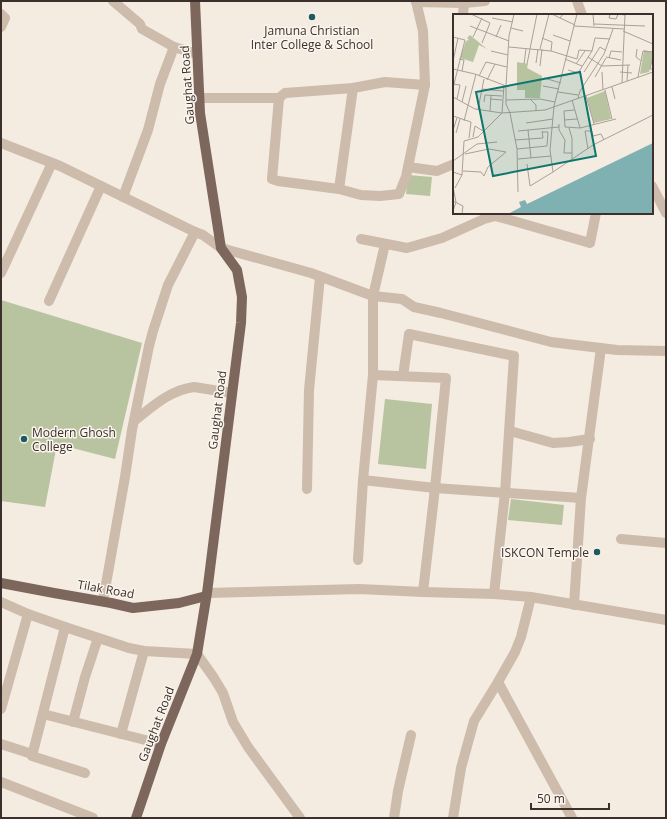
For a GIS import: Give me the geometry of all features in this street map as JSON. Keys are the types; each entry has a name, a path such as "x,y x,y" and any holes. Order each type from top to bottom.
{"main road":[{"name":"Gaughat Road","path":"136,818 161,744 197,654 207,595 241,323 242,297 237,270 221,248 200,113 196,1"},
{"name":"Tilak Road","path":"1,583 103,601 133,608 179,604 207,595"}],"street":[{"path":"112,1 140,24 142,29 174,47 197,54"},
{"path":"279,98 272,179 361,194 380,196 399,194 406,177 425,85 422,31 416,2 464,3 485,1"},
{"path":"577,1 582,14"},
{"path":"463,14 464,3"},
{"path":"1,14 6,18 1,27"},
{"path":"123,197 148,130 160,84 174,47"},
{"path":"200,98 279,98 285,93 353,88 385,82 425,85"},
{"path":"339,190 353,88"},
{"path":"1,143 52,163 101,186 203,235 221,248 311,274 373,296 402,300 414,307 551,342 617,350 666,351"},
{"path":"1,273 52,163"},
{"path":"408,167 437,172 453,164"},
{"path":"49,301 101,186"},
{"path":"653,188 666,213"},
{"path":"361,239 407,248 442,238 484,219 495,216 511,216 590,243 596,214"},
{"path":"103,601 132,430 153,331 168,285 195,232"},
{"path":"358,560 363,480 373,375 373,296 385,244"},
{"path":"307,489 309,390 320,277"},
{"path":"403,376 409,334 514,356 505,493 494,594"},
{"path":"574,605 581,498 601,348"},
{"path":"373,375 446,378 423,592"},
{"path":"134,421 166,397 189,387 232,393"},
{"path":"510,431 553,443 590,439"},
{"path":"363,480 435,488 581,498"},
{"path":"621,539 666,543"},
{"path":"207,595 359,589 494,594 531,597 666,620"},
{"path":"454,818 461,768 474,721 515,652 521,637 531,597"},
{"path":"1,602 28,614 129,648 144,651 197,654 223,694 233,722 248,747 300,818"},
{"path":"1,709 28,614"},
{"path":"32,754 65,627"},
{"path":"73,722 85,677 98,638"},
{"path":"121,734 144,651"},
{"path":"498,682 572,818"},
{"path":"43,714 161,744"},
{"path":"394,818 398,791 411,736"},
{"path":"1,744 32,754 32,756 85,773"},
{"path":"1,782 93,818"}],"green space":[{"path":"408,175 432,177 430,196 406,194"},
{"path":"1,300 142,343 115,459 57,444 45,507 1,501"},
{"path":"385,399 432,404 426,469 378,464"},
{"path":"511,499 564,505 562,525 508,520"}],"place":[{"name":"Jamuna Christian Inter College & School","path":"312,17"},
{"name":"Modern Ghosh College","path":"24,439"},
{"name":"ISKCON Temple","path":"597,552"}]}
